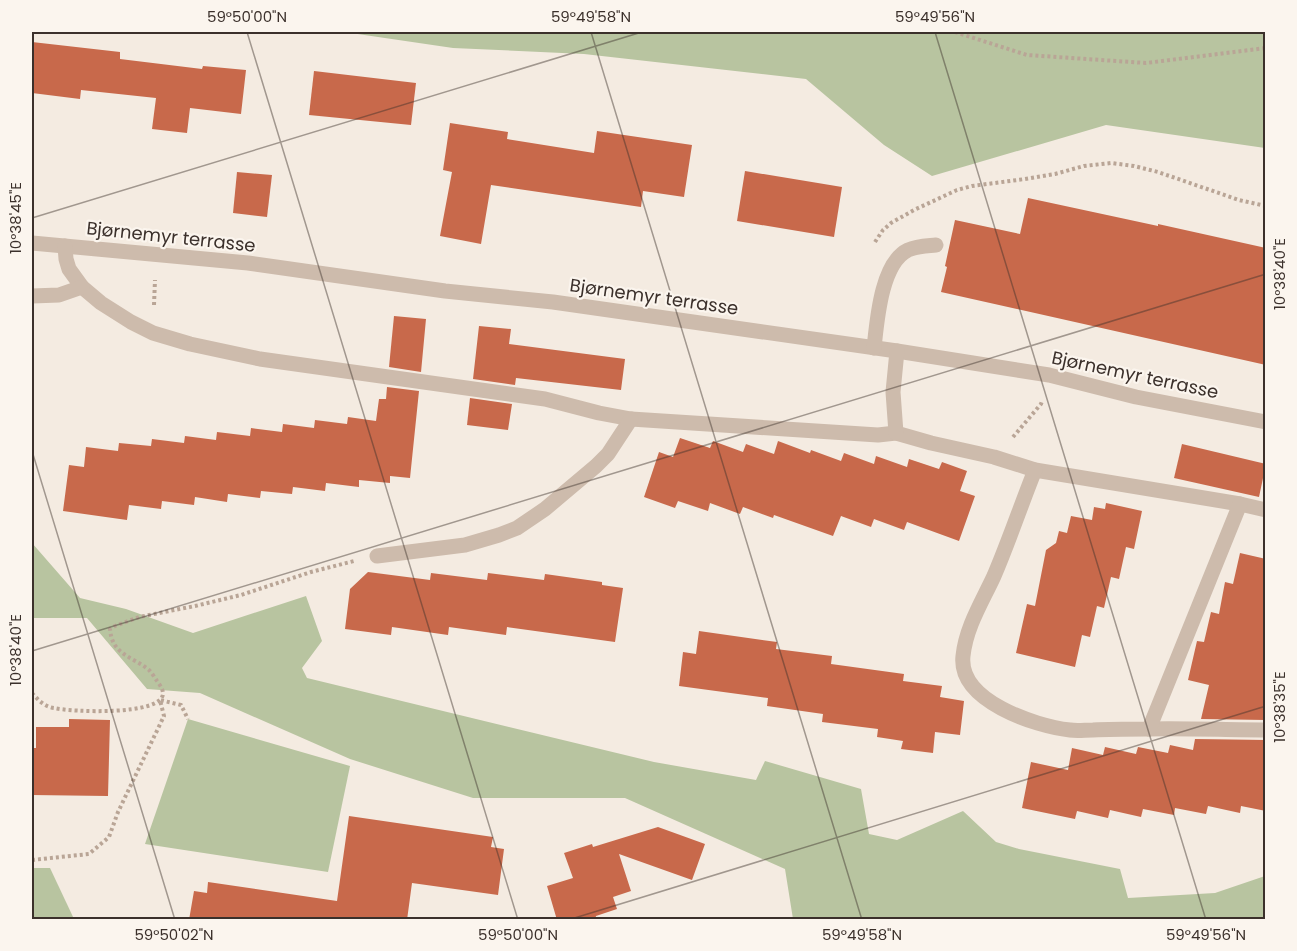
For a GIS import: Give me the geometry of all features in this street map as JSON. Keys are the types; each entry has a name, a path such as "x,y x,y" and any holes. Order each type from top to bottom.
{"street":[{"name":"Bjørnemyr terrasse","path":"32,243 248,263 445,291 553,302 897,351 1048,375 1136,397 1266,422"},
{"path":"874,348 880,299 889,274 898,259 906,251 920,246 936,245"},
{"path":"65,246 69,269 82,287 101,303 153,333 190,344 260,359 545,399 631,419 878,435 896,434 994,457 1035,470 1266,510"},
{"path":"32,296 59,296 82,287"},
{"path":"896,434 892,392 897,351"},
{"path":"377,556 465,545 517,528 545,509 596,466 608,454 631,419"},
{"path":"1035,470 994,574 972,622 963,657 965,671 970,682 981,695 994,705 1014,715 1070,730 1266,730"},
{"path":"1149,729 1240,504"}],"path":[{"path":"955,32 1027,55 1146,63 1266,48"},
{"path":"873,250 875,240 891,223 957,190 1055,174 1084,166 1111,163 1134,166 1239,200 1266,206"},
{"path":"153,333 156,255"},
{"path":"994,457 1041,404 1048,375"},
{"path":"32,693 39,701 52,708 92,712 153,705 160,700 163,694 162,687 150,671 116,648 111,640 110,629 139,617 195,606 311,572 377,556"},
{"path":"160,700 181,705 188,718"},
{"path":"32,860 89,854 109,837 118,812 164,716 160,700"}],"green space":[{"path":"344,32 1265,32 1265,148 1106,125 932,176 884,145 806,79 584,54 453,48"},
{"path":"32,543 80,598 126,609 193,633 306,596 322,641 302,668 307,678 654,762 756,780 765,761 861,789 869,834 897,840 963,811 996,842 1019,849 1120,869 1128,898 1215,893 1265,876 1265,919 793,919 785,869 625,798 473,798 350,759 200,693 147,689 87,618 32,618"},
{"path":"188,719 350,766 328,872 145,844"},
{"path":"32,868 50,868 74,919 32,919"}],"building":[{"path":"32,42 120,52 120,59 202,69 203,66 246,70 241,114 190,108 187,133 152,129 156,98 81,90 80,99 32,93"},
{"path":"314,71 416,83 411,125 309,115"},
{"path":"450,123 508,132 507,139 594,153 597,131 692,145 684,197 643,191 641,207 491,185 481,244 440,236 452,172 443,170"},
{"path":"745,171 842,187 834,237 737,221"},
{"path":"237,172 272,175 267,217 233,213"},
{"path":"1028,198 1266,248 1266,365 941,292 955,220 1020,234"},
{"path":"394,316 426,319 421,372 389,367"},
{"path":"479,326 511,329 509,344 625,359 621,390 516,378 515,385 473,379"},
{"path":"387,387 419,391 410,478 390,476 390,483 359,480 359,487 326,483 325,491 293,487 292,494 261,491 260,498 228,494 227,502 195,497 194,505 162,501 161,509 129,505 127,520 63,511 69,465 84,467 86,447 118,451 119,443 151,446 152,439 184,443 185,436 216,440 217,432 250,436 251,428 282,432 283,424 314,428 315,420 347,424 348,417 376,421 379,399 386,399"},
{"path":"470,398 512,404 508,430 467,425"},
{"path":"680,438 710,448 713,441 743,452 746,444 774,454 778,441 841,461 844,453 874,464 876,456 907,467 909,459 939,469 942,462 967,471 960,491 975,496 959,541 907,522 904,530 874,519 871,527 841,516 833,536 774,515 773,518 743,507 740,514 710,503 708,511 678,501 675,508 644,497 659,452 673,457"},
{"path":"1182,444 1266,464 1259,497 1174,478"},
{"path":"1106,503 1142,511 1134,549 1126,547 1119,579 1111,577 1104,608 1097,606 1090,637 1082,635 1075,667 1016,653 1027,604 1035,606 1046,550 1056,543 1059,531 1067,533 1071,516 1092,520 1094,507 1105,509"},
{"path":"1240,553 1266,559 1266,720 1201,719 1209,685 1188,680 1197,641 1204,642 1211,612 1219,614 1225,582 1233,584"},
{"path":"368,572 430,580 431,573 487,580 488,573 544,580 545,574 602,582 602,585 623,588 615,642 507,627 506,635 449,627 448,635 392,627 391,635 345,629 350,589"},
{"path":"699,631 777,642 776,649 832,656 831,664 904,674 903,681 942,686 940,697 964,701 960,735 935,732 933,753 901,749 903,741 877,737 878,729 822,722 823,714 767,706 768,698 679,686 683,652 696,654"},
{"path":"69,719 110,720 108,796 32,795 32,748 36,748 36,727 69,727"},
{"path":"1195,739 1266,740 1266,811 1241,806 1240,813 1208,806 1206,814 1175,808 1174,815 1143,809 1141,817 1110,810 1108,818 1077,811 1075,819 1022,808 1031,762 1068,770 1072,748 1103,755 1105,747 1136,754 1138,747 1168,753 1170,745 1193,750"},
{"path":"349,816 493,837 491,847 504,849 498,895 412,883 407,920 189,920 194,891 207,893 208,882 337,901"},
{"path":"658,827 705,844 692,880 619,854 631,891 613,897 617,909 596,916 595,920 557,920 547,886 573,878 564,853 592,844 593,847"}]}
